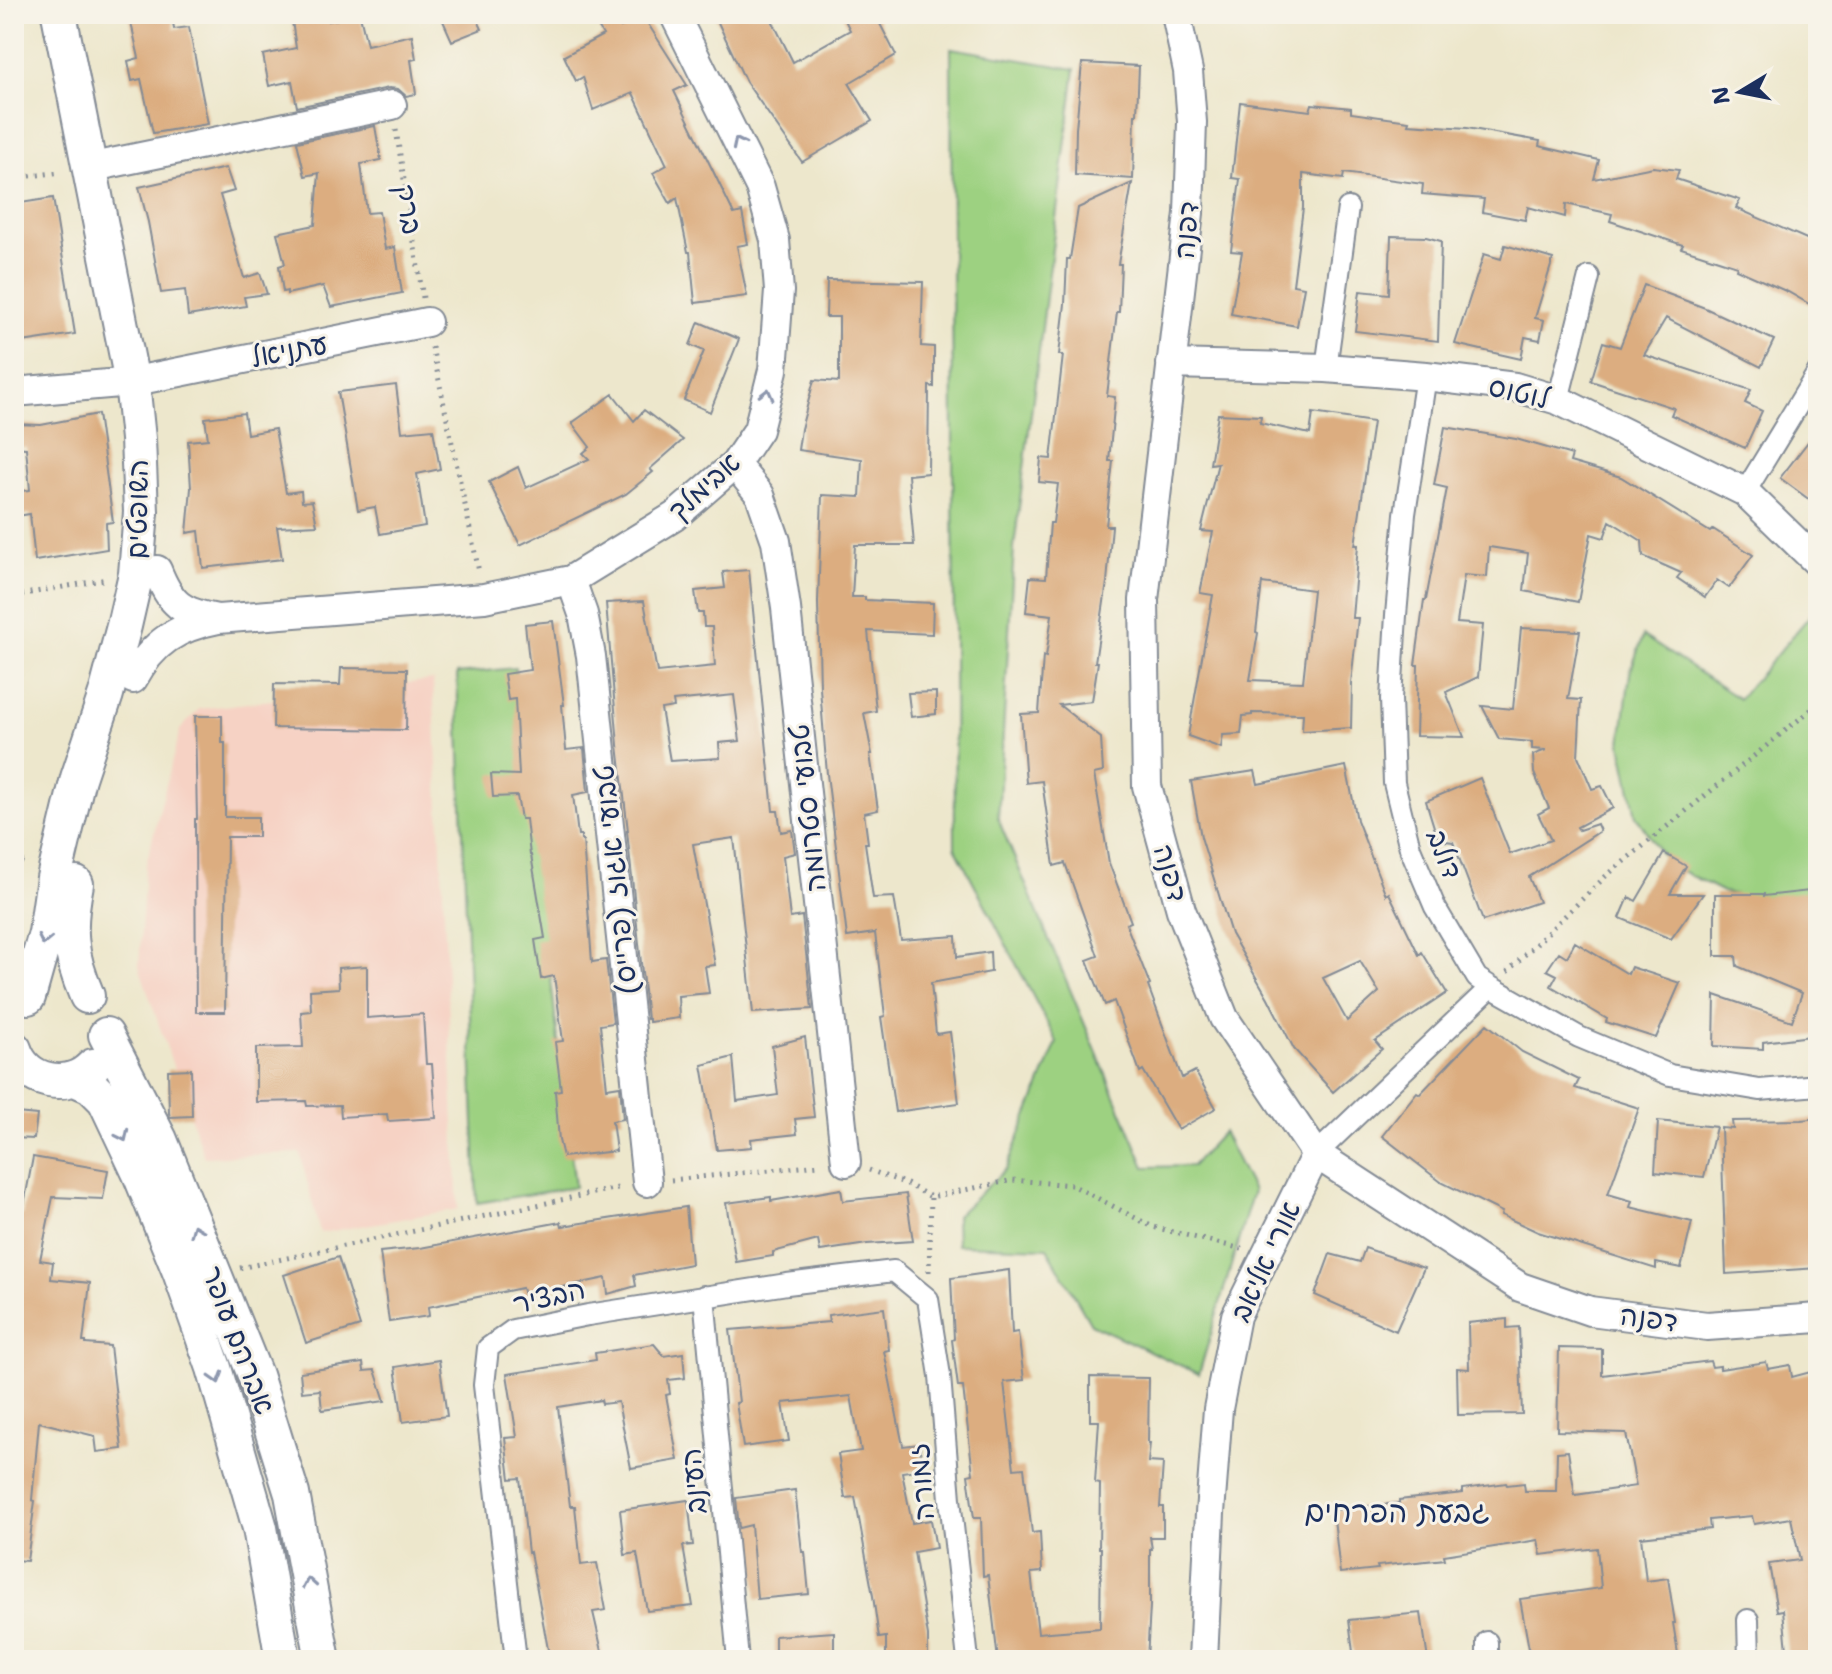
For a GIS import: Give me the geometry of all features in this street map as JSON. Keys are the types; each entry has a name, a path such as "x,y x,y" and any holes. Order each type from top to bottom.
{"street":[{"name":"השופטים","path":"59,14 99,166"},
{"name":"השופטים","path":"78,14 99,166 141,380 138,439 149,624 100,782 70,914 75,968 87,996"},
{"name":"אבימלך","path":"133,679 141,663 163,641 196,623 484,598 571,580 675,516 735,464 758,430 773,370 779,291 775,240 760,187 674,14"},
{"name":"דפנה","path":"1176,14 1188,71 1192,122 1189,213 1144,600 1147,786 1181,910 1224,1018 1316,1154 1520,1287 1590,1311 1707,1326 1818,1318"},
{"path":"99,166 392,105"},
{"path":"1326,368 1348,208"},
{"path":"1558,400 1589,277"},
{"name":"עתניאל","path":"14,392 141,380 427,322"},
{"name":"לוטוס","path":"1171,364 1326,368 1426,376 1515,387 1558,400 1745,492 1818,563"},
{"path":"1745,492 1818,372"},
{"name":"דולב","path":"1426,376 1405,514 1391,699 1394,783 1410,848 1435,907 1477,978 1579,1037 1670,1075 1760,1090 1818,1085"},
{"name":"טבועי סטרומה","path":"735,464 760,495 776,541 786,608 846,1162"},
{"name":"השופטים","path":"18,1009 46,933 54,878 78,778 106,694 124,626 146,572"},
{"name":"אבימלך","path":"146,572 174,602 188,611 218,619"},
{"name":"טבועי אגוז (פרייס)","path":"571,580 583,614 591,656 647,1182"},
{"name":"אורי אליאב","path":"1203,1660 1218,1409 1236,1316 1316,1154 1491,987"},
{"path":"18,1009 42,989 73,989 87,996"},
{"name":"אברהם עופר","path":"87,996 104,1020 106,1035 160,1140 255,1375 292,1494 323,1660"},
{"path":"17,1064 49,1081 75,1079 97,1062 106,1035"},
{"name":"אברהם עופר","path":"75,1079 91,1086 105,1100 140,1174 180,1272 214,1368 260,1528 283,1660"},
{"name":"הבציר","path":"516,1660 484,1385 488,1348 513,1330 588,1315 894,1271 928,1299"},
{"name":"העינב","path":"704,1296 738,1660"},
{"name":"זמורה","path":"928,1299 940,1376 968,1660"},
{"path":"1748,1620 1749,1660"}],"path":[{"name":"ברק","path":"392,105 427,322 484,598"},
{"path":"14,178 99,166"},
{"path":"14,586 15,596 146,572"},
{"path":"1491,987 1606,876 1818,704"},
{"path":"214,1273 647,1182 846,1162 907,1184 931,1197 1013,1180 1072,1185 1153,1227 1267,1255"},
{"path":"928,1299 931,1197"}],"shaded area":[{"path":"433,680 458,1209 320,1233 300,1153 204,1157 139,966 145,868 180,730 199,709"}],"green space":[{"path":"951,48 1075,69 1014,547 998,819 1145,1167 1192,1166 1223,1132 1253,1191 1199,1374 1091,1324 1047,1248 957,1245 956,1216 1006,1169 1057,1042 955,847"},
{"path":"1813,612 1818,617 1818,907 1797,907 1723,892 1668,864 1636,816 1621,743 1630,673 1643,636 1739,699"},
{"path":"515,668 575,1187 477,1203 457,674"}],"building":[{"path":"129,14 172,14 174,29 189,27 208,124 153,133 141,79 132,81 128,61 139,58"},
{"path":"291,14 327,14 328,21 360,15 367,45 412,35 416,59 411,60 416,94 406,96 398,89 389,88 297,107 292,81 269,86 263,55 296,48"},
{"path":"440,14 475,14 482,29 452,41"},
{"path":"714,14 769,14 793,62 850,30 842,14 875,14 896,55 849,83 872,121 802,162 746,82"},
{"path":"615,16 621,27 643,16 687,85 674,91 734,214 742,212 748,244 737,246 747,296 695,303 690,252 677,198 670,203 653,173 667,165 633,93 593,110 583,77 576,81 564,56 603,35 597,25"},
{"path":"1082,63 1139,66 1133,179 1075,175"},
{"path":"1240,102 1310,111 1312,104 1351,108 1351,113 1409,121 1408,124 1467,128 1540,141 1539,146 1599,160 1594,179 1653,167 1679,170 1676,179 1740,200 1736,208 1818,244 1818,309 1736,269 1737,266 1610,221 1612,214 1566,204 1565,217 1528,207 1525,220 1482,212 1484,199 1422,194 1423,184 1344,173 1343,179 1303,174 1303,208 1293,285 1304,287 1297,326 1231,314 1242,252 1231,251 1240,179 1232,178"},
{"path":"375,126 381,160 361,164 367,213 379,212 385,249 395,247 402,293 331,307 323,286 287,294 287,291 283,292 279,266 285,264 277,233 315,225 319,173 305,176 297,142"},
{"path":"226,168 234,191 220,195 244,278 260,273 267,294 244,297 246,306 188,316 185,290 161,293 139,187"},
{"path":"1132,183 1118,264 1121,264 1119,312 1107,396 1115,397 1109,461 1113,461 1106,526 1112,526 1095,662 1098,662 1092,701 1059,705 1101,738 1103,772 1094,774 1109,863 1131,922 1126,924 1182,1078 1195,1071 1216,1108 1178,1130 1143,1070 1140,1072 1114,1001 1105,1005 1087,960 1098,956 1065,863 1054,866 1042,781 1026,783 1021,714 1039,713 1043,656 1046,657 1052,615 1026,612 1030,577 1046,578 1050,523 1053,523 1058,484 1039,482 1041,458 1051,459 1063,355 1059,355 1067,259 1070,259 1078,208"},
{"path":"53,198 75,334 22,342 14,288 14,204"},
{"path":"1391,236 1426,237 1441,241 1438,341 1355,331 1360,291 1389,294"},
{"path":"1505,245 1553,259 1535,318 1544,320 1540,340 1525,337 1521,359 1455,344 1484,254 1501,259"},
{"path":"827,280 923,282 921,346 934,347 934,387 929,386 928,473 908,475 914,545 855,545 852,597 933,603 932,634 868,631 876,711 864,713 878,810 864,813 873,898 894,897 901,940 956,936 957,957 990,952 991,972 931,983 936,1034 950,1032 959,1103 895,1112 881,1017 885,1016 875,933 847,937 820,688 818,602 822,495 860,497 862,459 798,450 814,380 839,382 839,317 826,317"},
{"path":"1644,285 1705,308 1774,340 1761,367 1666,318 1644,355 1751,390 1745,403 1762,411 1745,448 1671,415 1674,408 1591,381 1603,342 1620,347"},
{"path":"699,322 739,339 710,412 684,400 704,351 690,345"},
{"path":"396,385 402,432 433,429 440,469 417,474 425,526 380,534 375,507 358,510 338,392"},
{"path":"613,394 634,421 644,410 683,440 650,469 653,472 626,494 520,545 489,482 518,467 526,488 589,459 583,453 590,447 572,423"},
{"path":"244,413 247,434 275,429 286,493 301,491 302,502 312,501 317,525 277,527 282,559 203,568 199,531 187,533 191,488 188,441 208,439 205,418"},
{"path":"1313,413 1373,422 1355,545 1358,545 1352,618 1358,618 1351,683 1351,728 1302,731 1303,714 1252,713 1243,716 1241,734 1223,735 1221,748 1188,736 1213,595 1200,593 1213,532 1201,531 1218,463 1210,464 1218,414 1261,416 1260,423 1310,434","holes":["1262,583 1313,590 1303,682 1250,680"]},
{"path":"98,414 113,522 106,523 107,549 35,561 30,514 17,516 14,492 30,490 26,448 14,447 14,424 41,425"},
{"path":"1445,427 1516,439 1572,455 1570,462 1621,477 1753,555 1729,588 1717,580 1705,597 1677,578 1681,573 1643,556 1642,541 1610,521 1604,538 1591,534 1578,602 1524,591 1528,553 1489,547 1487,577 1464,575 1457,623 1483,625 1478,677 1446,692 1464,737 1416,736 1418,665 1415,665 1424,600 1447,488 1434,485"},
{"path":"1818,429 1818,506 1780,478"},
{"path":"749,570 773,811 778,811 781,832 792,830 795,853 783,856 790,918 802,916 812,1009 753,1013 734,838 693,844 715,965 705,966 709,993 678,996 679,1018 649,1022 618,745 606,603 644,601 657,672 715,666 712,627 704,627 703,613 698,613 695,591 725,588 723,572","holes":["734,695 740,741 719,743 720,758 670,761 661,709 674,707 673,701"]},
{"path":"553,621 564,705 566,750 584,748 588,792 573,795 578,835 583,840 592,962 606,960 613,1023 600,1025 607,1088 620,1086 623,1119 612,1121 616,1151 563,1157 555,1091 561,1090 555,1042 563,1041 554,976 541,979 535,940 545,938 526,819 521,819 517,796 493,797 491,774 519,775 515,699 508,700 504,674 530,670 525,624"},
{"path":"1521,628 1580,631 1568,699 1581,700 1578,756 1592,789 1602,786 1613,808 1577,827 1579,830 1597,824 1600,831 1529,877 1539,902 1483,921 1453,842 1438,840 1426,801 1480,778 1510,854 1551,840 1538,814 1549,808 1534,773 1533,755 1546,750 1532,749 1532,742 1499,739 1482,706 1513,709"},
{"path":"341,668 407,669 406,730 273,728 274,684 340,685"},
{"path":"936,692 936,714 911,717 908,693"},
{"path":"195,716 222,716 225,817 258,817 258,837 227,837 225,1012 196,1012"},
{"path":"1346,766 1357,820 1386,895 1389,893 1419,955 1422,952 1447,993 1375,1041 1382,1049 1333,1092 1294,1049 1231,934 1201,837 1191,781 1255,771 1258,784","holes":["1360,961 1379,992 1347,1021 1323,978"]},
{"path":"1664,853 1686,866 1670,894 1703,894 1671,939 1620,918 1629,897 1636,901"},
{"path":"1818,890 1818,1035 1763,1042 1763,1049 1714,1046 1715,995 1792,1021 1802,993 1737,966 1736,956 1715,956 1715,894 1764,896"},
{"path":"1575,942 1628,974 1631,967 1680,983 1656,1038 1606,1022 1607,1019 1551,986 1557,975 1547,970 1559,952 1567,957"},
{"path":"367,966 367,1018 423,1014 426,1064 432,1064 436,1118 388,1121 387,1114 341,1117 340,1105 307,1106 306,1101 256,1102 256,1048 303,1047 301,1012 311,1011 310,990 339,988 338,968"},
{"path":"1487,1024 1522,1052 1579,1080 1575,1088 1639,1108 1608,1194 1632,1201 1630,1207 1692,1222 1681,1268 1656,1263 1656,1269 1538,1232 1441,1182 1382,1136 1417,1092 1420,1094"},
{"path":"805,1037 814,1117 795,1119 797,1134 751,1139 752,1147 717,1150 702,1065 733,1057 737,1101 778,1095 772,1046"},
{"path":"191,1069 192,1116 170,1117 168,1070"},
{"path":"16,1113 37,1115 34,1139 14,1138"},
{"path":"1818,1118 1818,1268 1726,1274 1721,1128 1733,1129 1732,1121"},
{"path":"1658,1121 1716,1127 1704,1177 1655,1172"},
{"path":"33,1157 108,1170 103,1199 53,1197 40,1260 53,1262 51,1279 90,1283 83,1342 110,1346 122,1449 97,1452 95,1436 39,1422 32,1500 35,1501 27,1561 14,1560 14,1214 22,1215"},
{"path":"841,1189 843,1201 906,1194 913,1241 820,1251 818,1240 773,1252 773,1256 736,1262 726,1203 771,1197 771,1201"},
{"path":"686,1207 691,1264 634,1275 636,1286 608,1294 606,1278 524,1295 522,1288 428,1307 429,1316 389,1322 380,1252 420,1248 561,1222 562,1226"},
{"path":"1365,1248 1424,1268 1396,1331 1315,1295 1330,1254 1360,1262"},
{"path":"338,1257 360,1326 306,1343 284,1275"},
{"path":"1009,1270 1012,1333 1018,1332 1024,1380 1004,1382 1014,1469 1024,1468 1032,1533 1040,1532 1042,1572 1031,1573 1038,1633 1100,1628 1100,1484 1095,1483 1099,1421 1090,1421 1090,1377 1149,1378 1148,1462 1163,1463 1160,1507 1163,1507 1163,1537 1150,1537 1147,1660 998,1660 988,1575 983,1576 981,1518 974,1518 968,1475 973,1474 963,1387 958,1387 952,1340 951,1278"},
{"path":"884,1308 889,1350 884,1351 903,1446 919,1444 923,1469 902,1472 912,1523 931,1520 936,1548 914,1552 928,1636 928,1660 886,1660 886,1637 879,1638 855,1497 845,1498 838,1454 861,1451 851,1396 783,1403 789,1441 743,1447 736,1403 739,1402 730,1330 829,1322 828,1315"},
{"path":"1507,1319 1507,1328 1519,1327 1522,1414 1458,1415 1457,1368 1469,1369 1468,1323"},
{"path":"654,1344 664,1356 683,1353 685,1378 668,1380 670,1394 666,1395 678,1460 631,1468 618,1402 602,1404 601,1400 558,1407 570,1506 575,1506 581,1565 597,1563 606,1610 593,1612 604,1660 550,1660 528,1553 520,1478 510,1479 505,1438 517,1437 507,1374 596,1360 595,1353"},
{"path":"1559,1348 1602,1349 1602,1375 1710,1361 1712,1367 1720,1366 1720,1369 1766,1362 1768,1369 1790,1365 1792,1377 1818,1370 1818,1660 1788,1660 1783,1610 1777,1611 1769,1564 1800,1560 1791,1518 1754,1524 1752,1516 1709,1520 1710,1529 1641,1537 1646,1581 1668,1578 1679,1660 1531,1660 1520,1599 1601,1588 1597,1548 1541,1555 1538,1540 1444,1555 1445,1559 1340,1573 1333,1510 1399,1503 1399,1500 1463,1493 1463,1489 1506,1483 1524,1483 1525,1491 1556,1491 1557,1452 1568,1451 1575,1495 1636,1486 1626,1433 1557,1431"},
{"path":"439,1360 447,1416 403,1422 395,1367"},
{"path":"363,1363 364,1371 375,1370 385,1401 322,1410 320,1390 302,1392 300,1372"},
{"path":"795,1490 809,1594 757,1599 751,1525 739,1528 736,1498"},
{"path":"688,1500 693,1545 683,1546 693,1606 647,1611 637,1553 625,1555 620,1510"},
{"path":"1421,1613 1428,1660 1354,1660 1349,1620"},
{"path":"834,1632 834,1660 775,1660 775,1636"}],"district":[{"name":"גבעת הפרחים","path":"1397,1512"}]}
